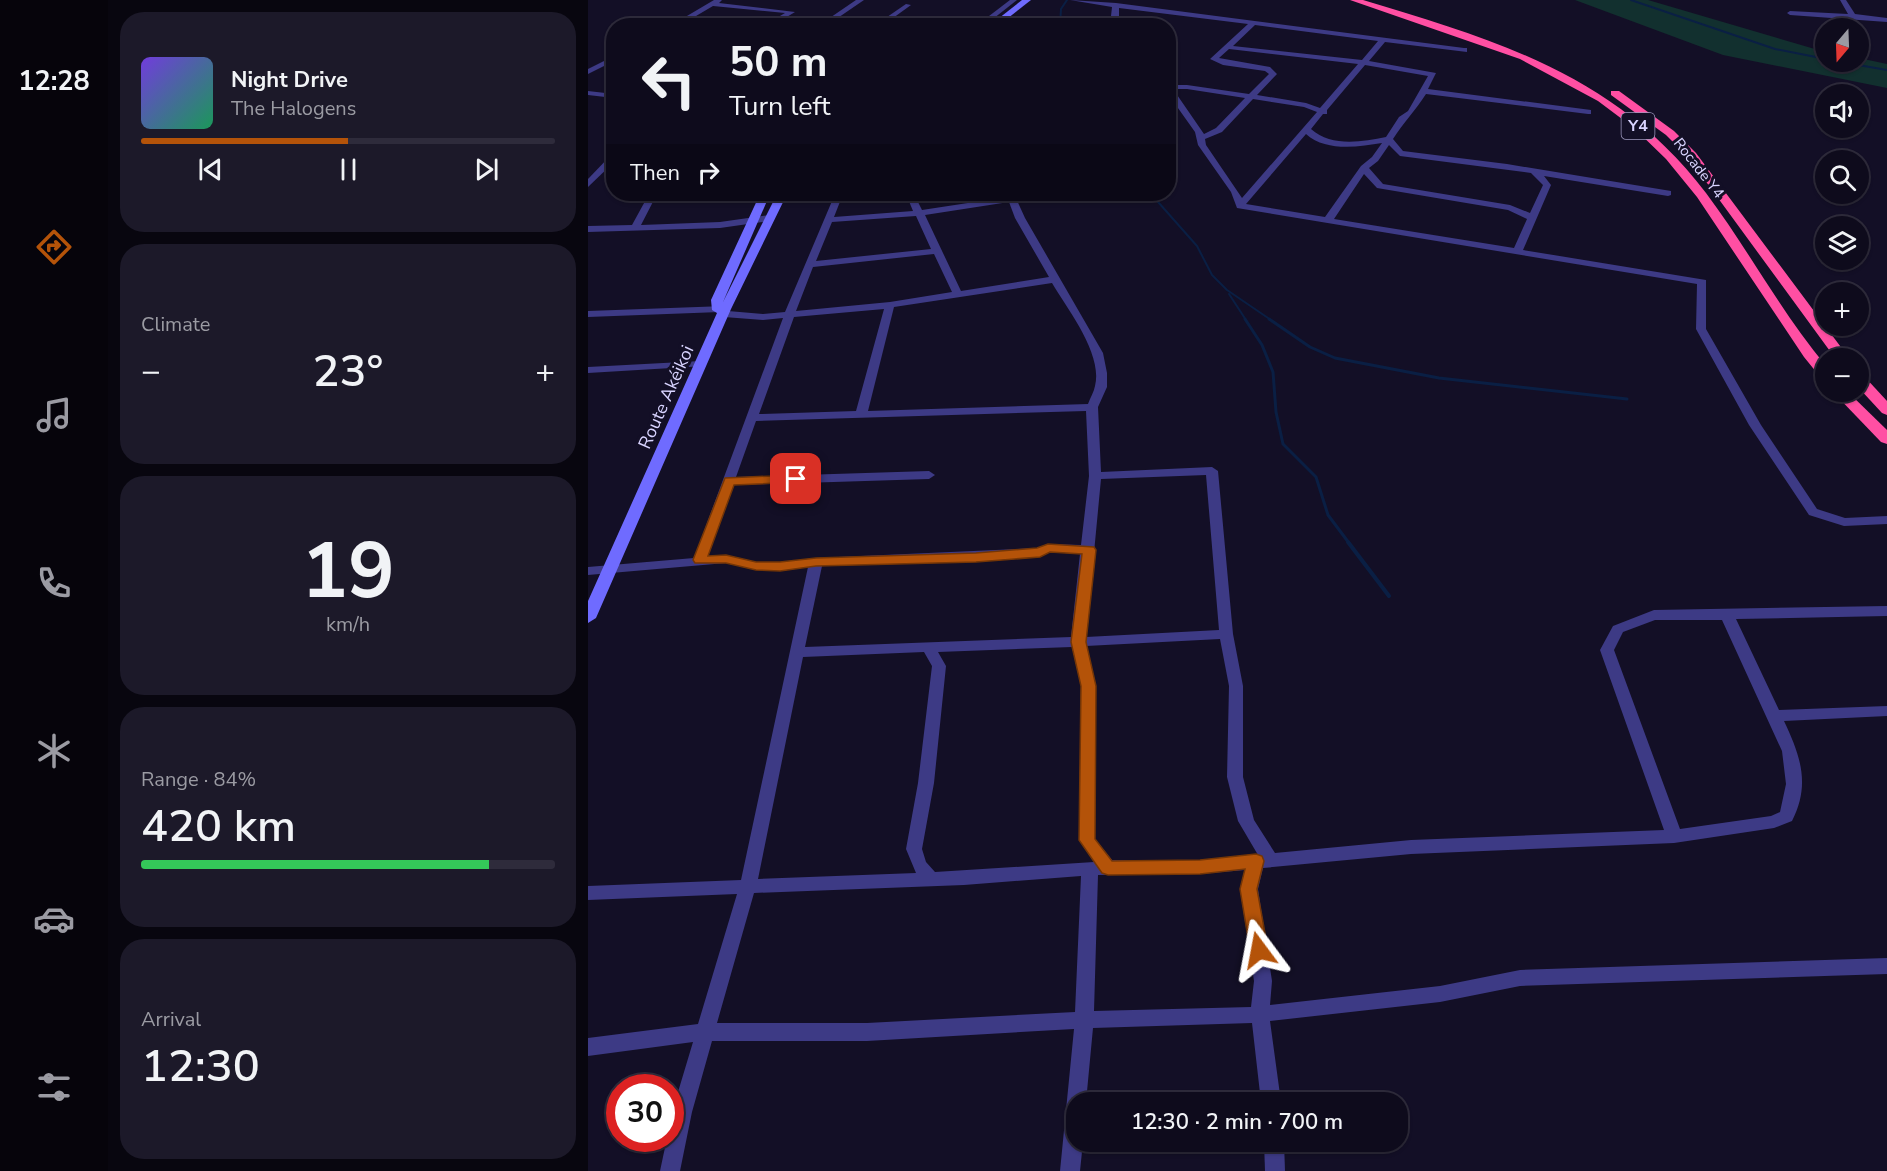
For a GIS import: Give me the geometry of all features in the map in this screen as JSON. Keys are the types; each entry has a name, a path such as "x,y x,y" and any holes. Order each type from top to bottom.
{"highway":[{"name":"Rocade Y4","path":"1354,0 1494,44 1548,68 1625,114 1657,144 1684,176 1815,360"},
{"name":"Rocade Y4","path":"1382,0 1477,29 1537,52 1605,87 1641,110 1670,133 1698,163 1835,348"},
{"path":"1869,390 1887,410"},
{"path":"1850,402 1887,439"}],"street":[{"path":"833,18 861,0"},
{"path":"990,18 1014,0"},
{"path":"1003,18 1027,0"},
{"path":"1073,0 1464,50"},
{"path":"1843,0 1852,16"},
{"path":"686,18 716,2 792,12 781,18"},
{"path":"889,18 908,5"},
{"path":"1114,18 1116,5"},
{"path":"1790,13 1887,20"},
{"path":"1201,138 1219,130 1273,74 1267,69 1217,62 1214,56 1253,24"},
{"path":"1240,206 1324,112 1384,39"},
{"path":"1227,47 1366,63 1433,75 1375,159 1364,168 1328,220"},
{"path":"588,72 606,62"},
{"path":"588,64 606,66"},
{"path":"1176,88 1187,87 1313,106 1324,112"},
{"path":"1424,91 1588,112"},
{"path":"588,93 606,95"},
{"path":"1176,99 1199,132 1202,145 1235,192 1240,206"},
{"path":"1308,130 1322,139 1358,145 1388,139"},
{"path":"1388,139 1400,153 1668,193"},
{"path":"588,184 606,165"},
{"path":"1364,168 1380,186 1510,208 1533,218"},
{"path":"1518,250 1547,185 1533,172"},
{"path":"635,228 649,201"},
{"name":"Route Akéikoi","path":"723,311 717,300 762,201"},
{"name":"Route Akéikoi","path":"588,618 723,311 779,201"},
{"path":"700,560 791,313 836,201"},
{"path":"914,201 957,293"},
{"path":"828,220 921,213 985,201"},
{"path":"1014,201 1098,353 1102,373 1101,387 1092,407 1095,476 1078,642 1088,686 1087,840 1099,868 1070,1171"},
{"path":"1240,206 1702,282 1701,329 1755,425 1813,512 1844,522 1887,520"},
{"path":"588,229 720,225 770,218"},
{"path":"811,264 938,251"},
{"path":"588,314 723,311 763,317 890,305 1056,279"},
{"path":"861,415 890,305"},
{"path":"588,370 701,364"},
{"path":"753,418 1092,407"},
{"path":"1095,476 1212,471 1226,634 1236,686 1235,777 1246,821 1263,860 1249,889 1263,981 1260,1012 1270,1092"},
{"path":"729,481 929,475"},
{"path":"588,571 700,560 726,559 756,566 780,567 816,562 976,557 1040,552 1048,548 1089,550"},
{"path":"670,1171 682,1112 748,886 816,562"},
{"path":"1674,836 1606,650 1618,629 1654,615 1887,611"},
{"path":"588,893 1099,868 1200,867 1411,847 1674,836 1745,828 1786,816 1792,801 1795,771 1790,751 1776,716 1727,615"},
{"path":"797,652 1226,634"},
{"path":"928,646 939,666 926,783 914,849 919,865 930,878"},
{"path":"1776,716 1887,711"},
{"path":"588,1047 706,1032 867,1032 1084,1020 1244,1016 1260,1012 1440,994 1520,978 1887,966"},
{"path":"1274,1152 1275,1171"}],"green space":[{"path":"1575,0 1648,0 1815,49 1815,72 1869,72 1869,60 1887,64 1887,88 1869,84 1723,55"}],"waterway":[{"path":"1060,18 1061,9 1067,0"},
{"path":"1631,0 1775,49 1815,57"},
{"path":"1869,67 1887,70"},
{"path":"1157,201 1197,246 1212,275 1227,290 1271,320"},
{"path":"1229,294 1246,320"},
{"path":"1245,319 1262,345 1273,372 1276,412 1283,444 1316,477 1328,515 1349,543"},
{"path":"1269,319 1310,347 1335,358 1439,378 1627,399"},
{"path":"1348,542 1389,596"}],"route":[{"path":"796,479 729,481 700,560 726,559 742,564 780,567 816,562 976,557 1040,552 1048,548 1089,550 1078,642 1088,686 1089,777 1085,823 1087,840 1108,868 1200,867 1256,861 1249,889 1253,927 1259,950"}]}
